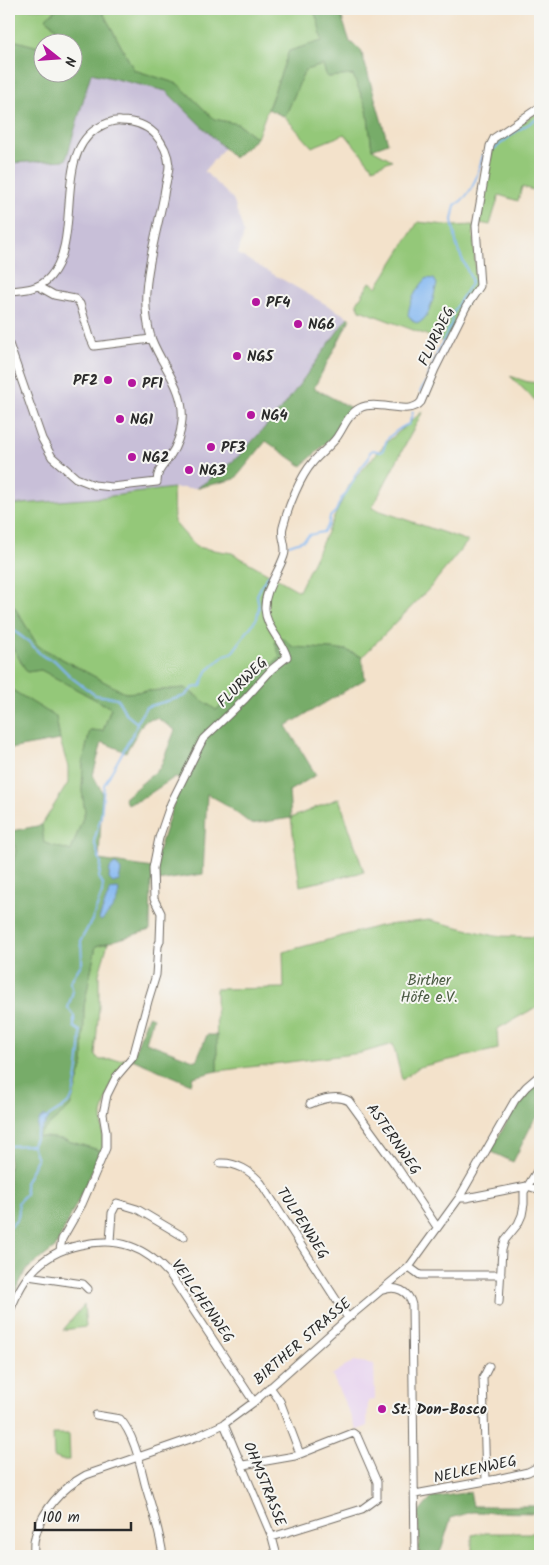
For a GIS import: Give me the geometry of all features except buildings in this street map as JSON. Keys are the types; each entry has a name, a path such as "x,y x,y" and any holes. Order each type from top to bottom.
{"street":[{"name":"FLURWEG","path":"60,1250 62,1238 82,1204 106,1148 104,1114 107,1095 116,1077 133,1057 156,975 161,913 154,899 153,868 159,838 171,803 203,739 246,699 272,669 288,657 271,629 265,610 268,591 286,549 282,538 282,528 300,484 314,460 336,438 349,416 358,409 374,404 411,408 418,406 421,402 466,307 480,286 476,226 490,146 494,138 540,107"},
{"path":"9,291 38,286 50,276 61,259 77,151 90,133 101,125 114,120 127,121 145,127 154,133 161,142 169,165 148,268 145,302 151,339 178,391 182,418 181,431 173,451 158,472 157,482 112,487 94,485 76,478 52,457 42,439 9,344"},
{"path":"38,286 54,295 74,299 80,304 94,346 151,339"},
{"name":"BIRTHER STRASSE","path":"34,1556 34,1538 51,1505 63,1490 86,1475 196,1437 224,1424 254,1402 380,1290 409,1267 459,1198 512,1105 526,1087 540,1075"},
{"name":"ASTERNWEG","path":"310,1104 320,1099 332,1098 343,1098 349,1101 397,1167 437,1227"},
{"name":"TULPENWEG","path":"220,1163 229,1163 241,1167 254,1175 261,1183 348,1318"},
{"path":"499,1302 502,1250 505,1240 518,1224 522,1215 524,1192 540,1166"},
{"path":"459,1198 527,1186 540,1190"},
{"name":"VEILCHENWEG","path":"110,1241 112,1213 118,1203 144,1213 184,1238"},
{"name":"VEILCHENWEG","path":"28,1276 37,1266 60,1250 81,1244 110,1241 140,1250 163,1267 179,1287 254,1402"},
{"path":"409,1267 420,1275 501,1275"},
{"path":"9,1313 28,1276 83,1284 88,1289"},
{"path":"380,1290 388,1288 402,1290 410,1299 412,1305 415,1556"},
{"path":"486,1481 483,1378 488,1366"},
{"path":"270,1387 280,1401 300,1454"},
{"path":"96,1415 120,1419 127,1428 138,1457 161,1540 163,1556"},
{"name":"OHMSTRASSE","path":"224,1424 272,1537 277,1556"},
{"path":"242,1465 300,1454 353,1433 357,1436 377,1482 377,1498 362,1508 272,1537"},
{"name":"NELKENWEG","path":"414,1494 528,1472 540,1466"}],"shaded area":[{"path":"90,73 166,91 224,148 204,171 233,199 244,233 238,254 348,317 284,406 240,455 197,488 173,488 97,498 9,505 9,163 66,160"},
{"path":"354,1361 374,1364 375,1400 368,1401 367,1426 357,1430 332,1375"}],"green space":[{"path":"9,9 57,9 46,19 59,32 32,32 32,45 9,39"},
{"path":"57,9 101,9 134,70 178,84 214,119 238,124 257,138 234,158 166,91 91,73 66,160 9,163 9,39 32,45 32,82 82,82 82,32 59,32 46,18"},
{"path":"101,9 313,9 323,41 289,51 257,138 238,124 214,119 178,84 134,70"},
{"path":"313,9 339,9 350,42 361,50 388,143 372,149 367,109 353,75 327,77 323,65 305,70 285,117 268,109 289,51 322,41 318,21"},
{"path":"323,65 327,77 353,75 367,109 372,149 392,160 373,168 345,134 312,147 285,117 305,70"},
{"path":"540,111 540,192 522,187 518,201 499,195 490,225 480,223 494,141"},
{"path":"418,222 455,226 473,225 476,285 445,342 360,310 357,303 370,282 377,287"},
{"path":"348,317 350,319 314,388 351,408 333,436 302,466 266,441 235,479 197,488 240,455 284,406"},
{"path":"510,376 528,382 540,383 540,405"},
{"path":"423,411 372,508 468,541 428,590 362,657 346,650 293,647 216,710 185,688 125,693 38,646 9,598 9,505 97,498 173,488 174,522 196,547 232,553 299,591 350,484 385,444"},
{"path":"9,598 38,646 125,693 185,688 216,710 280,657 275,642 283,638 293,647 346,650 362,657 365,679 286,726 316,775 289,791 291,818 251,824 222,802 207,794 203,874 151,882 150,930 96,946 84,1006 83,1064 70,1107 37,1136 61,1139 102,1151 55,1248 26,1270 9,1304 9,884 16,851 12,831 42,825 44,843 71,851 85,812 82,791 83,762 90,730 103,731 111,708 41,670 27,672 11,645 9,645","holes":["157,718 175,730 160,768 124,798 127,804 140,800 175,777 181,780 153,868 99,860 102,792 93,775 102,742 126,752 144,721"]},
{"path":"9,645 11,645 27,672 41,670 111,708 103,731 90,730 83,762 82,791 85,812 71,851 44,843 41,826 68,783 68,767 56,717 9,688"},
{"path":"9,688 56,717 60,740 9,749"},
{"path":"339,798 364,872 300,886 291,818"},
{"path":"9,817 16,851 9,884"},
{"name":"Birther Höfe e.V.","path":"429,920 495,936 540,937 540,1005 497,1029 498,1049 419,1067 402,1080 393,1044 361,1053 217,1071 216,989 284,988 283,952 379,926"},
{"path":"108,943 99,974 99,1006 95,1055 100,1060 132,1059 111,1083 102,1114 102,1151 61,1139 36,1136 70,1107 83,1064 84,1006 96,946"},
{"path":"148,1016 153,1018 146,1042 196,1061 207,1035 217,1035 217,1071 193,1077 191,1084 132,1059"},
{"path":"540,1081 540,1114 533,1122 513,1162 490,1151 520,1100"},
{"path":"84,1305 86,1327 63,1330"},
{"path":"53,1434 69,1434 70,1460 61,1460 54,1457"},
{"path":"470,1492 473,1506 540,1506 540,1513 472,1512 451,1518 439,1556 419,1556 418,1514 431,1498"},
{"path":"481,1533 540,1533 540,1556 472,1556 472,1535"}],"water":[{"path":"427,278 434,279 437,284 433,300 423,320 419,323 414,322 408,315 410,304"},
{"path":"115,864 121,871 119,881 113,883 109,879 110,868"},
{"path":"110,890 119,890 116,903 101,921 99,919"},
{"path":"45,1116 49,1119 39,1132 37,1126 40,1119"}],"waterway":[{"path":"494,149 517,131 540,117"},
{"path":"428,377 451,325 451,317 471,284 471,279 457,247 452,220 455,205 466,196 474,183 483,155"},
{"path":"420,392 426,381"},
{"path":"289,545 304,540 309,535 323,532 328,526 330,517 336,511 341,499 354,480 355,475 369,458 370,452 373,450 381,452 389,438 397,430 409,424 413,412"},
{"path":"46,1119 66,1106 71,1100 77,1077 80,1031 74,1027 74,1016 68,1008 73,991 70,982 82,963 81,940 92,920 102,893 103,884 99,878 101,864 94,841 101,817 104,785 146,707 185,696 193,688 201,686 207,671 225,655 232,653 257,618 259,607 257,595 264,581 272,572"},
{"path":"9,623 42,656 54,660 72,678 95,695 117,698 126,714 137,723"},
{"path":"9,1227 18,1216 18,1202 26,1194 25,1183 37,1159 32,1145 39,1129"},
{"path":"9,1146 31,1145"}],"place":[{"name":"PF4","path":"256,302"},
{"name":"NG6","path":"298,324"},
{"name":"NG5","path":"237,356"},
{"name":"PF2","path":"108,380"},
{"name":"PF1","path":"132,383"},
{"name":"NG4","path":"251,415"},
{"name":"NG1","path":"120,419"},
{"name":"PF3","path":"211,447"},
{"name":"NG2","path":"132,457"},
{"name":"NG3","path":"189,470"},
{"name":"St. Don-Bosco","path":"382,1409"}]}
